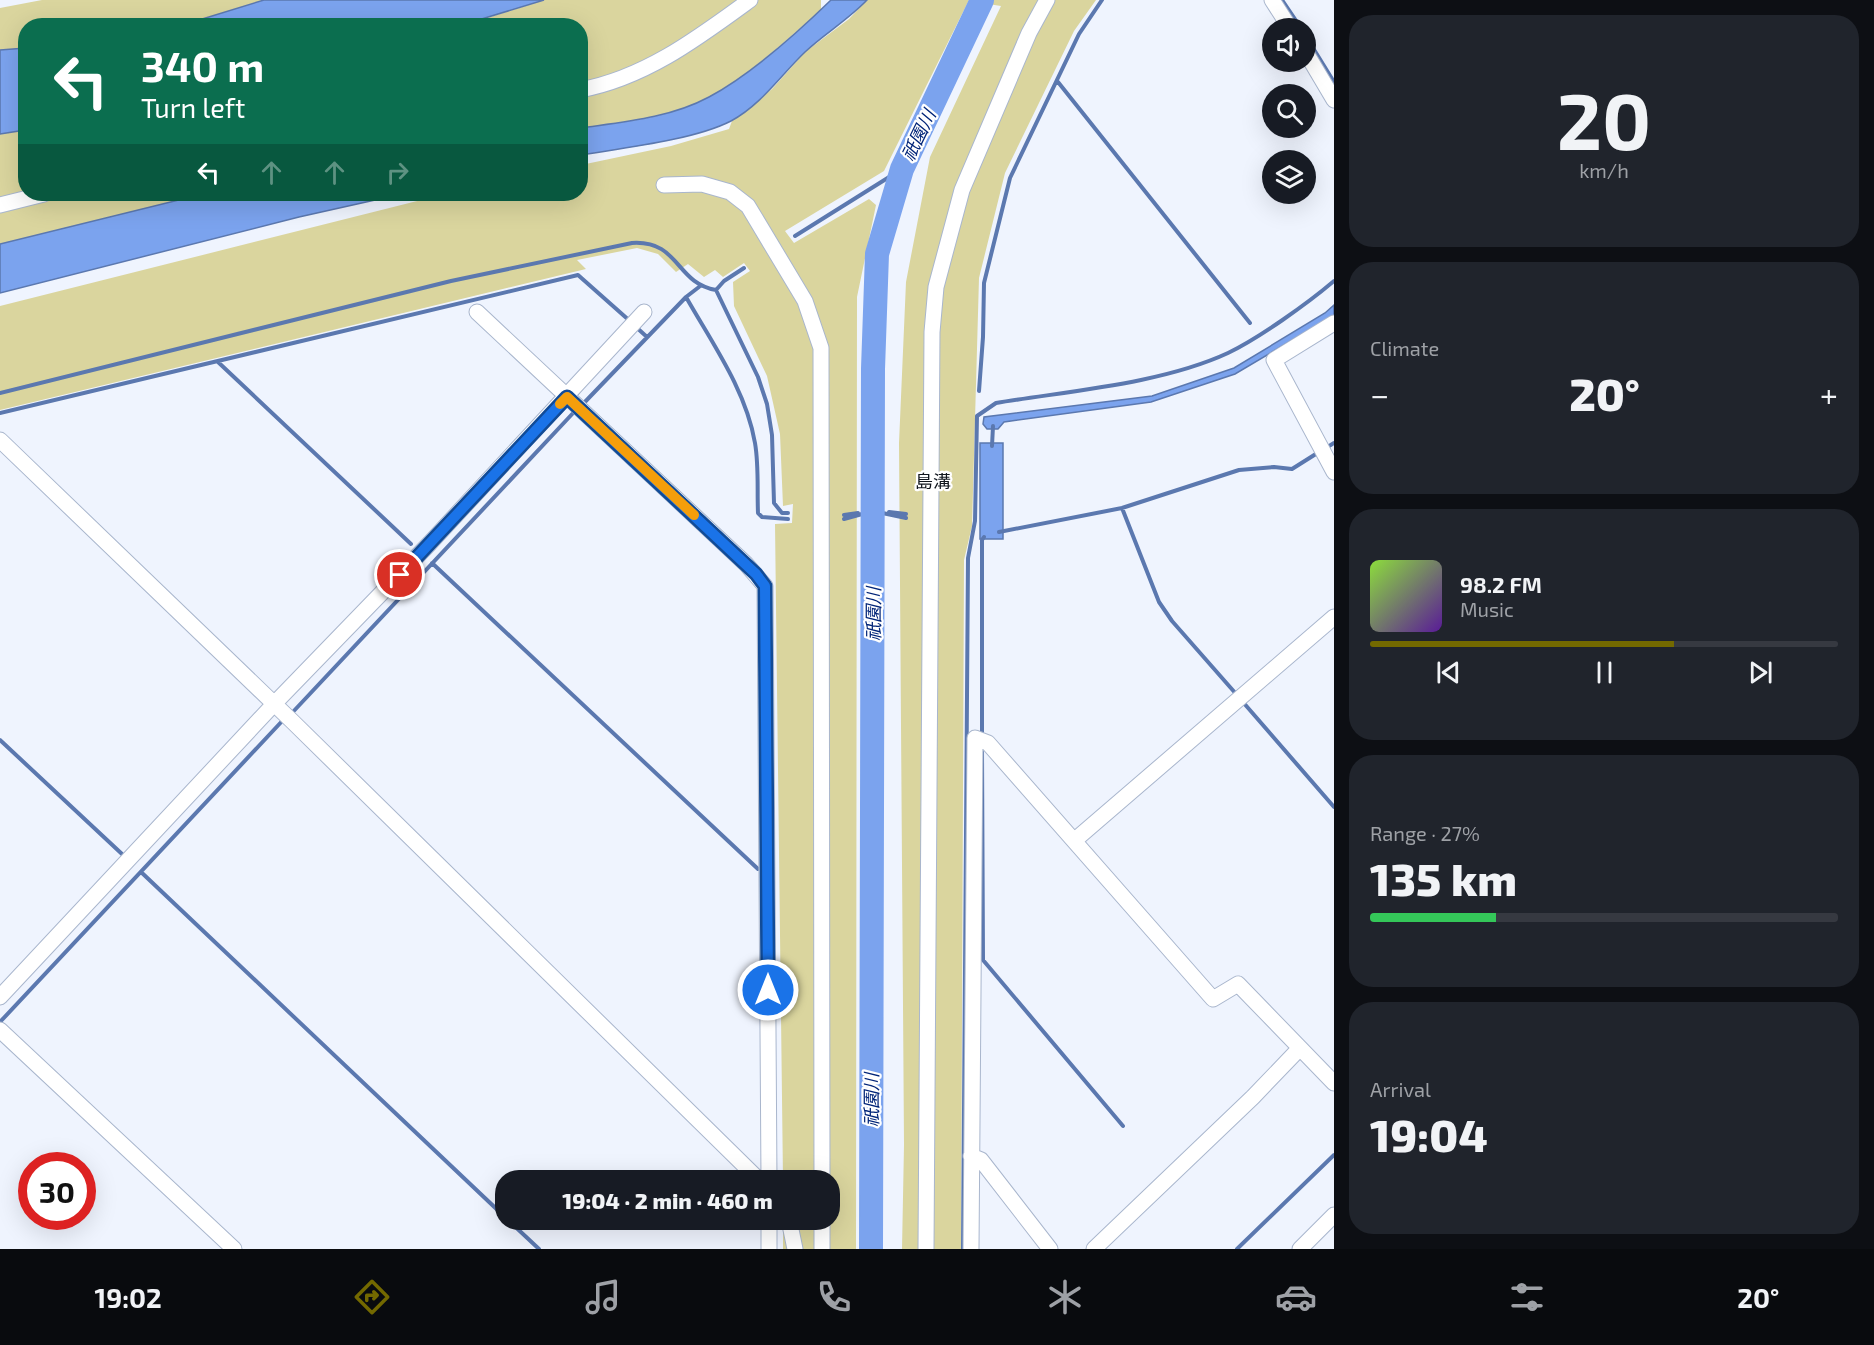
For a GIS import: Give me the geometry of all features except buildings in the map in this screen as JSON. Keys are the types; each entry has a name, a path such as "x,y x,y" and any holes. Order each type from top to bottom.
{"street":[{"path":"588,88 623,80 651,65 699,36 750,0"},
{"path":"926,1249 932,332 936,287 962,190 1029,33 1047,0"},
{"path":"1272,0 1284,18"},
{"path":"1316,70 1334,100"},
{"path":"664,185 702,184 730,192 748,206 805,301 821,348 822,1170"},
{"path":"0,205 18,200"},
{"path":"477,312 746,564 765,586 769,1170"},
{"path":"0,997 274,704 567,397 644,312"},
{"path":"1330,466 1274,360 1334,324"},
{"path":"0,440 293,722 749,1170"},
{"path":"1075,840 1334,616"},
{"path":"971,1249 971,1156 982,741 1075,840 1214,999 1238,984 1334,1083"},
{"path":"1,1030 234,1249"},
{"path":"1094,1249 1253,1097 1300,1048"},
{"path":"971,1156 981,1160 1050,1249"},
{"path":"1300,1249 1334,1215"},
{"path":"769,1230 769,1249"},
{"path":"791,1230 795,1249"},
{"path":"822,1230 822,1249"}],"shaded area":[{"path":"42,0 264,0 206,18 18,18 18,49 0,50 0,8"},
{"path":"544,0 821,0 821,10 781,45 753,68 709,97 662,114 588,127 588,18 487,18"},
{"path":"867,0 969,0 884,171 785,231 794,243 869,199 876,205 857,297 856,1249 783,1249 783,1230 840,1230 840,1170 783,1170 775,524 792,523 793,504 783,506 780,434 767,376 734,306 733,282 750,271 744,263 723,277 715,270 704,277 688,264 676,272 658,254 637,248 577,260 586,269 0,410 0,306 417,201 588,201 588,164 671,146 729,129 732,121 772,89 805,52 849,19"},
{"path":"990,0 1096,0 1074,31 1005,173 979,278 972,526 964,560 961,1249 902,1249 904,1145 899,443 906,282 930,157 1001,6 988,4"},
{"path":"18,131 18,201 178,201 0,272 0,134"}],"water":[{"path":"264,0 544,0 485,18 206,18"},
{"path":"831,0 867,0 805,52 752,107 731,121 716,128 658,143 588,154 588,127 630,121 694,104 725,88 788,40"},
{"path":"18,49 18,131 0,134 0,50"},
{"path":"175,201 371,201 0,293 0,244"},
{"path":"1334,305 1334,315 1235,374 1151,402 1004,422 998,429 987,429 983,424 984,417 1152,396 1234,368 1325,313"},
{"path":"980,443 1003,443 1003,539 980,539"}],"waterway":[{"name":"祇園川","path":"871,1249 873,369 877,254 902,169 982,0"},
{"path":"979,391 984,283 1010,178 1079,34 1102,0"},
{"path":"1282,0 1294,18"},
{"path":"1316,53 1334,82"},
{"path":"1058,82 1250,323"},
{"path":"795,236 902,169"},
{"path":"0,393 451,281 632,243 648,244 660,248 692,279 716,290"},
{"path":"716,290 724,281 744,268"},
{"path":"0,413 578,275 631,322"},
{"path":"963,1249 968,558 975,521 977,416 996,403 1114,385 1202,364 1254,339 1334,281"},
{"path":"686,297 699,287"},
{"path":"716,290 758,377 767,404 772,435 774,503 782,513 788,513"},
{"path":"581,406 686,297 727,367 751,423 757,460 758,513 762,517 788,519"},
{"path":"636,327 647,337"},
{"path":"218,362 411,544"},
{"path":"291,714 575,411"},
{"path":"992,446 993,426"},
{"path":"1326,448 1334,443"},
{"path":"999,532 1122,508 1239,470 1274,467 1292,469 1319,452"},
{"path":"1122,508 1159,602 1172,621 1237,695"},
{"name":"祇園川","path":"844,519 873,511 906,518"},
{"path":"889,512 906,514"},
{"path":"844,515 858,513"},
{"path":"982,735 982,540 984,537"},
{"path":"432,563 758,869"},
{"path":"1242,701 1334,807"},
{"path":"0,1022 285,718"},
{"path":"0,740 122,854"},
{"path":"982,752 983,960 1123,1126"},
{"path":"141,872 495,1208"},
{"path":"1237,1249 1334,1155"},
{"path":"519,1230 539,1249"}],"slow traffic":[{"path":"560,404 567,397 694,515"}],"district":[{"name":"島溝","path":"933,481"}],"route":[{"path":"400,575 567,397 756,574 765,586 768,990"}]}
